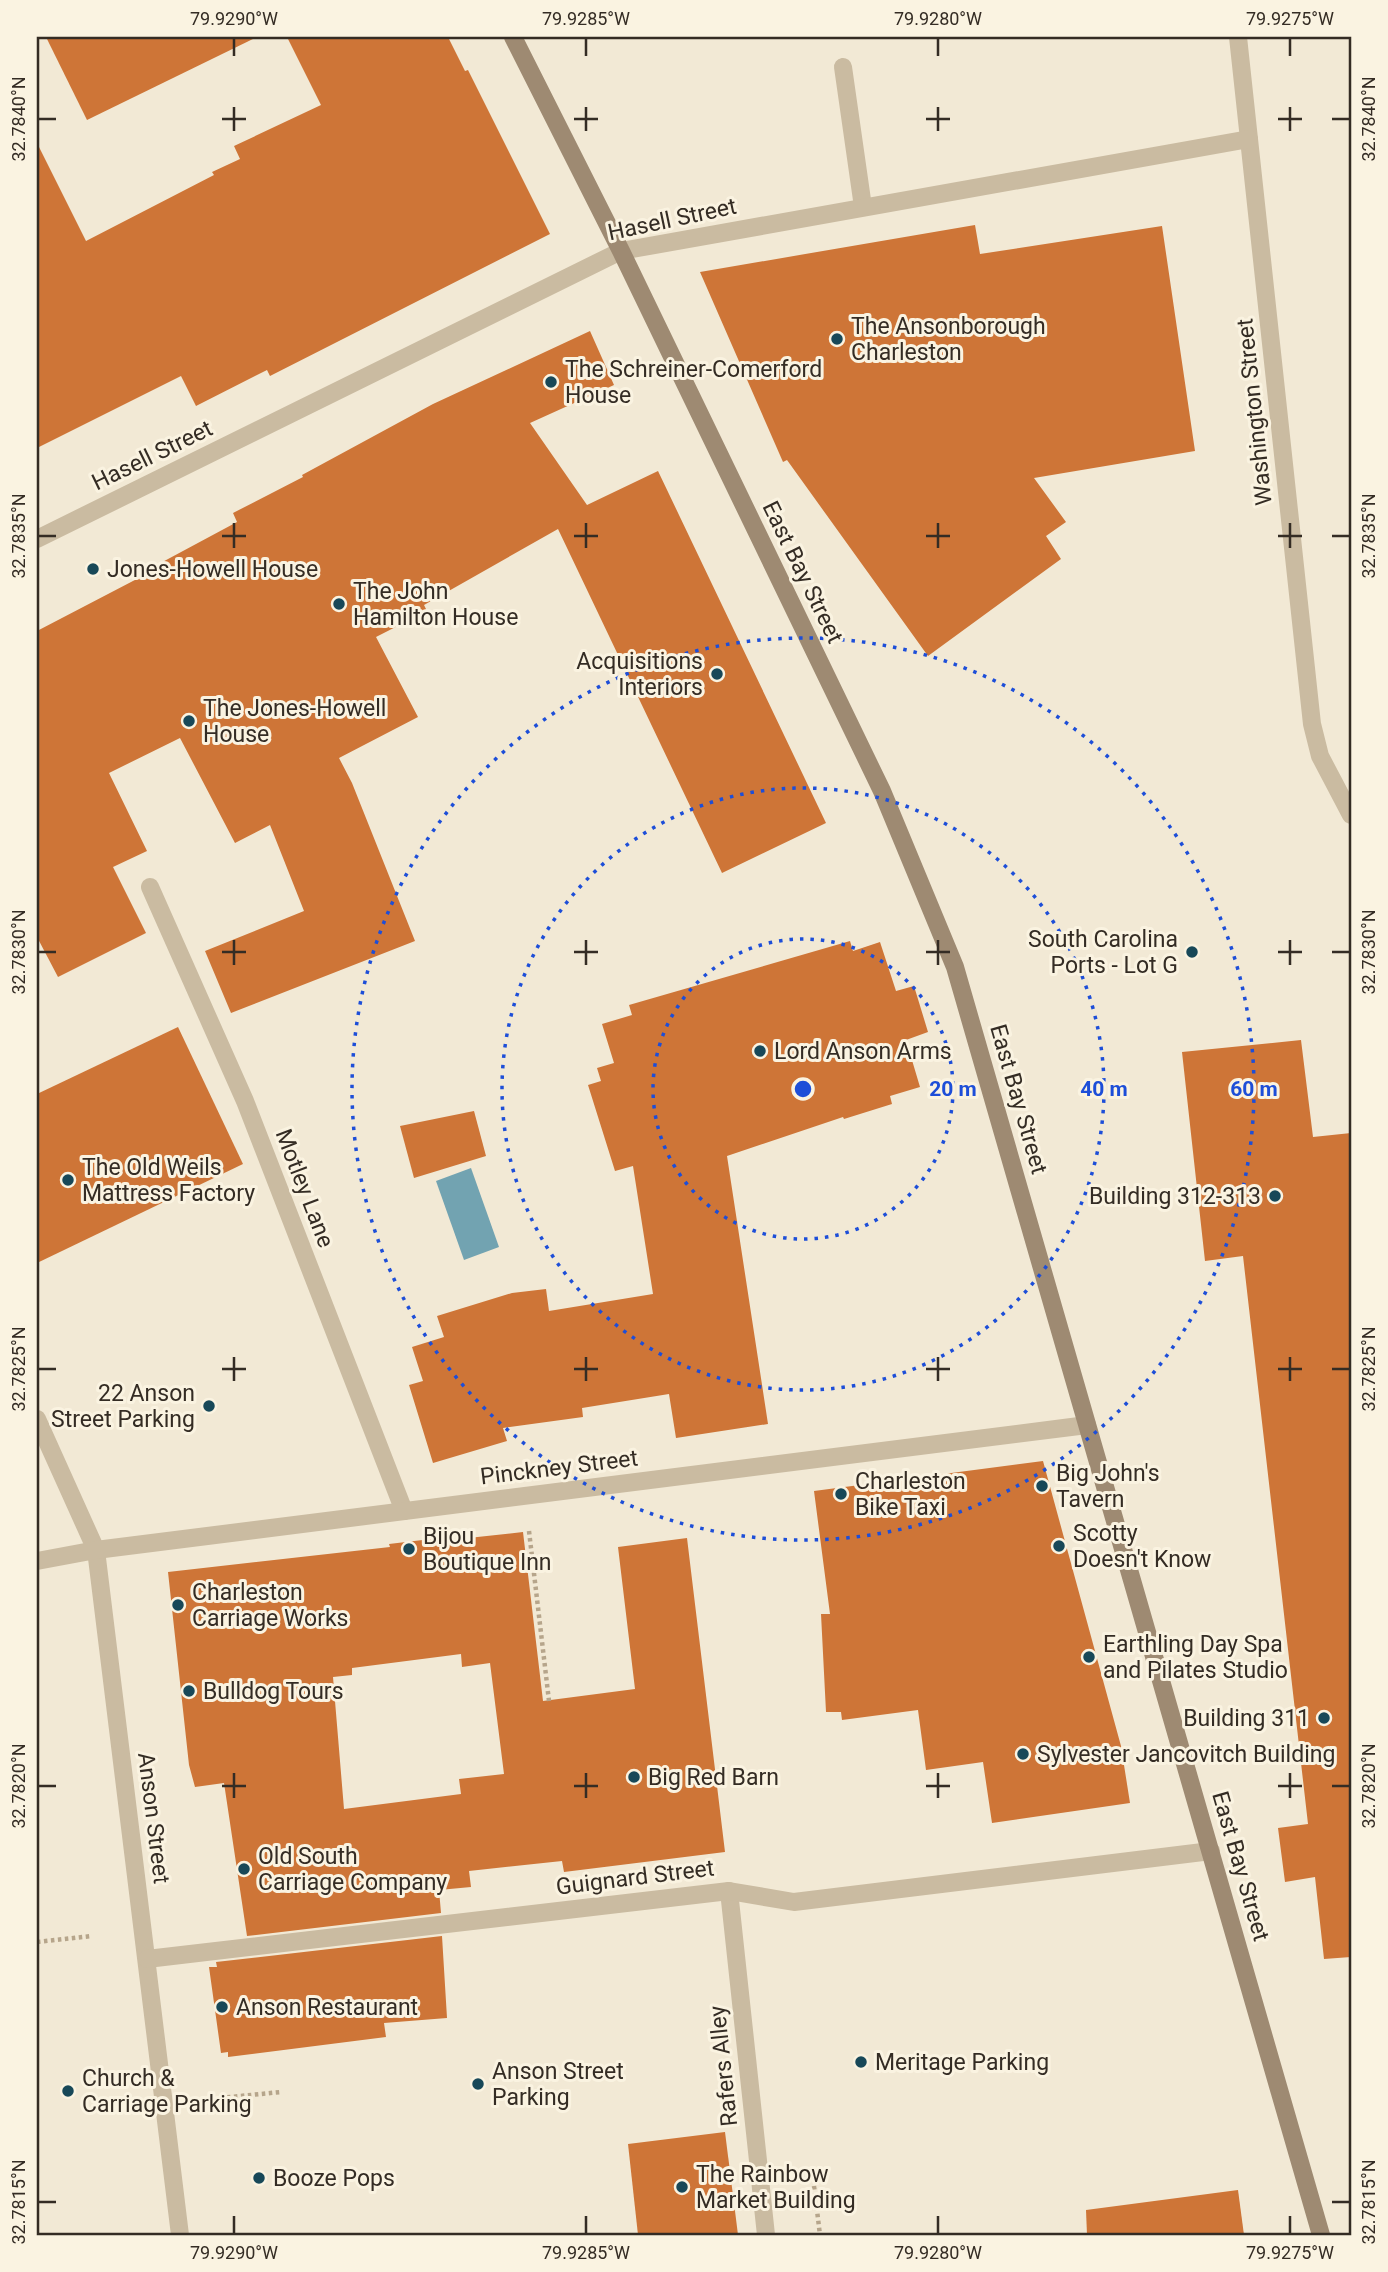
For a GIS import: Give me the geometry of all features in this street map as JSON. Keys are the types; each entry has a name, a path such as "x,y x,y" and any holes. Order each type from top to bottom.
{"street":[{"name":"East Bay Street","path":"513,37 621,251 882,791 955,967 1321,2235"},
{"name":"Washington Street","path":"1238,37 1312,724 1320,756 1351,815"},
{"path":"843,67 863,207"},
{"name":"Hasell Street","path":"37,539 621,251 1249,139"},
{"name":"Motley Lane","path":"150,887 245,1101 404,1511"},
{"name":"Anson Street","path":"37,1419 96,1550 180,2235"},
{"name":"Pinckney Street","path":"37,1561 96,1550 1087,1425"},
{"name":"Guignard Street","path":"147,1959 729,1891 794,1902 1211,1851"},
{"name":"Rafers Alley","path":"729,1891 766,2235"}],"path":[{"path":"528,1523 549,1701"},
{"path":"37,1942 92,1936"},
{"path":"220,2098 281,2092"},
{"path":"814,2186 820,2235"}],"water":[{"path":"471,1168 499,1247 464,1260 436,1181"}],"building":[{"path":"46,37 257,37 87,120"},
{"path":"287,37 448,37 465,71 468,70 550,234 270,376 267,370 196,406 181,376 37,448 37,143 86,241 240,159 234,146 321,105"},
{"path":"975,225 980,254 1162,226 1195,451 1034,478 1066,522 1046,536 1061,559 928,656 787,460 783,462 700,272"},
{"path":"590,331 614,385 530,423 587,505 658,471 826,823 722,873 558,529 424,605 427,611 376,637 418,717 339,758 352,783 415,941 231,1013 205,951 304,911 270,825 235,843 180,738 109,773 147,851 113,867 146,933 58,977 37,937 37,631 156,569 155,566 237,522 233,513 303,477 302,475 433,404"},
{"path":"850,941 853,951 880,942 896,991 914,986 928,1032 906,1040 920,1087 890,1096 892,1104 844,1119 843,1117 727,1156 768,1424 676,1438 669,1394 582,1408 583,1417 503,1428 507,1441 433,1463 409,1385 423,1381 412,1347 444,1337 437,1316 512,1293 546,1289 549,1311 653,1294 633,1166 615,1171 588,1085 601,1081 597,1068 614,1063 602,1024 632,1015 629,1005"},
{"path":"178,1027 243,1164 37,1263 37,1094"},
{"name":"Building 312-313","path":"1301,1040 1313,1137 1351,1133 1351,1957 1324,1959 1315,1877 1285,1882 1278,1828 1308,1824 1243,1256 1205,1261 1182,1052"},
{"path":"474,1111 486,1156 414,1178 400,1126"},
{"path":"1043,1461 1121,1746 1130,1803 992,1823 983,1762 926,1770 918,1710 842,1720 841,1712 826,1712 821,1614 830,1614 814,1491"},
{"path":"523,1532 543,1701 635,1689 618,1547 687,1538 725,1852 564,1872 562,1861 469,1871 471,1887 439,1890 441,1913 247,1936 224,1783 195,1787 189,1765 168,1572 390,1547 389,1544 431,1539 431,1542","holes":["461,1654 462,1667 490,1663 504,1774 459,1779 461,1794 344,1809 333,1677 352,1675 352,1668"]},
{"path":"442,1936 447,2018 384,2023 386,2037 228,2057 228,2052 221,2053 209,1967 217,1967 216,1962"},
{"name":"The Rainbow Market Building","path":"725,2132 738,2235 638,2235 628,2144"},
{"path":"1238,2190 1244,2235 1087,2235 1086,2210"}],"place":[{"name":"The Ansonborough Charleston","path":"837,339"},
{"name":"The Schreiner-Comerford House","path":"551,382"},
{"name":"Jones-Howell House","path":"93,569"},
{"name":"The John Hamilton House","path":"339,604"},
{"name":"Acquisitions Interiors","path":"717,674"},
{"name":"The Jones-Howell House","path":"189,721"},
{"name":"South Carolina Ports - Lot G","path":"1192,952"},
{"name":"Lord Anson Arms","path":"760,1051"},
{"name":"The Old Weils Mattress Factory","path":"68,1180"},
{"name":"Building 312-313","path":"1275,1196"},
{"name":"22 Anson Street Parking","path":"209,1406"},
{"name":"Big John's Tavern","path":"1042,1486"},
{"name":"Charleston Bike Taxi","path":"841,1494"},
{"name":"Scotty Doesn't Know","path":"1059,1546"},
{"name":"Bijou Boutique Inn","path":"409,1549"},
{"name":"Charleston Carriage Works","path":"178,1605"},
{"name":"Earthling Day Spa and Pilates Studio","path":"1089,1657"},
{"name":"Bulldog Tours","path":"189,1691"},
{"name":"Building 311","path":"1324,1718"},
{"name":"Sylvester Jancovitch Building","path":"1023,1754"},
{"name":"Big Red Barn","path":"634,1777"},
{"name":"Old South Carriage Company","path":"244,1869"},
{"name":"Anson Restaurant","path":"222,2007"},
{"name":"Meritage Parking","path":"861,2062"},
{"name":"Anson Street Parking","path":"478,2084"},
{"name":"Church & Carriage Parking","path":"68,2091"},
{"name":"Booze Pops","path":"259,2178"},
{"name":"The Rainbow Market Building","path":"682,2187"}]}
